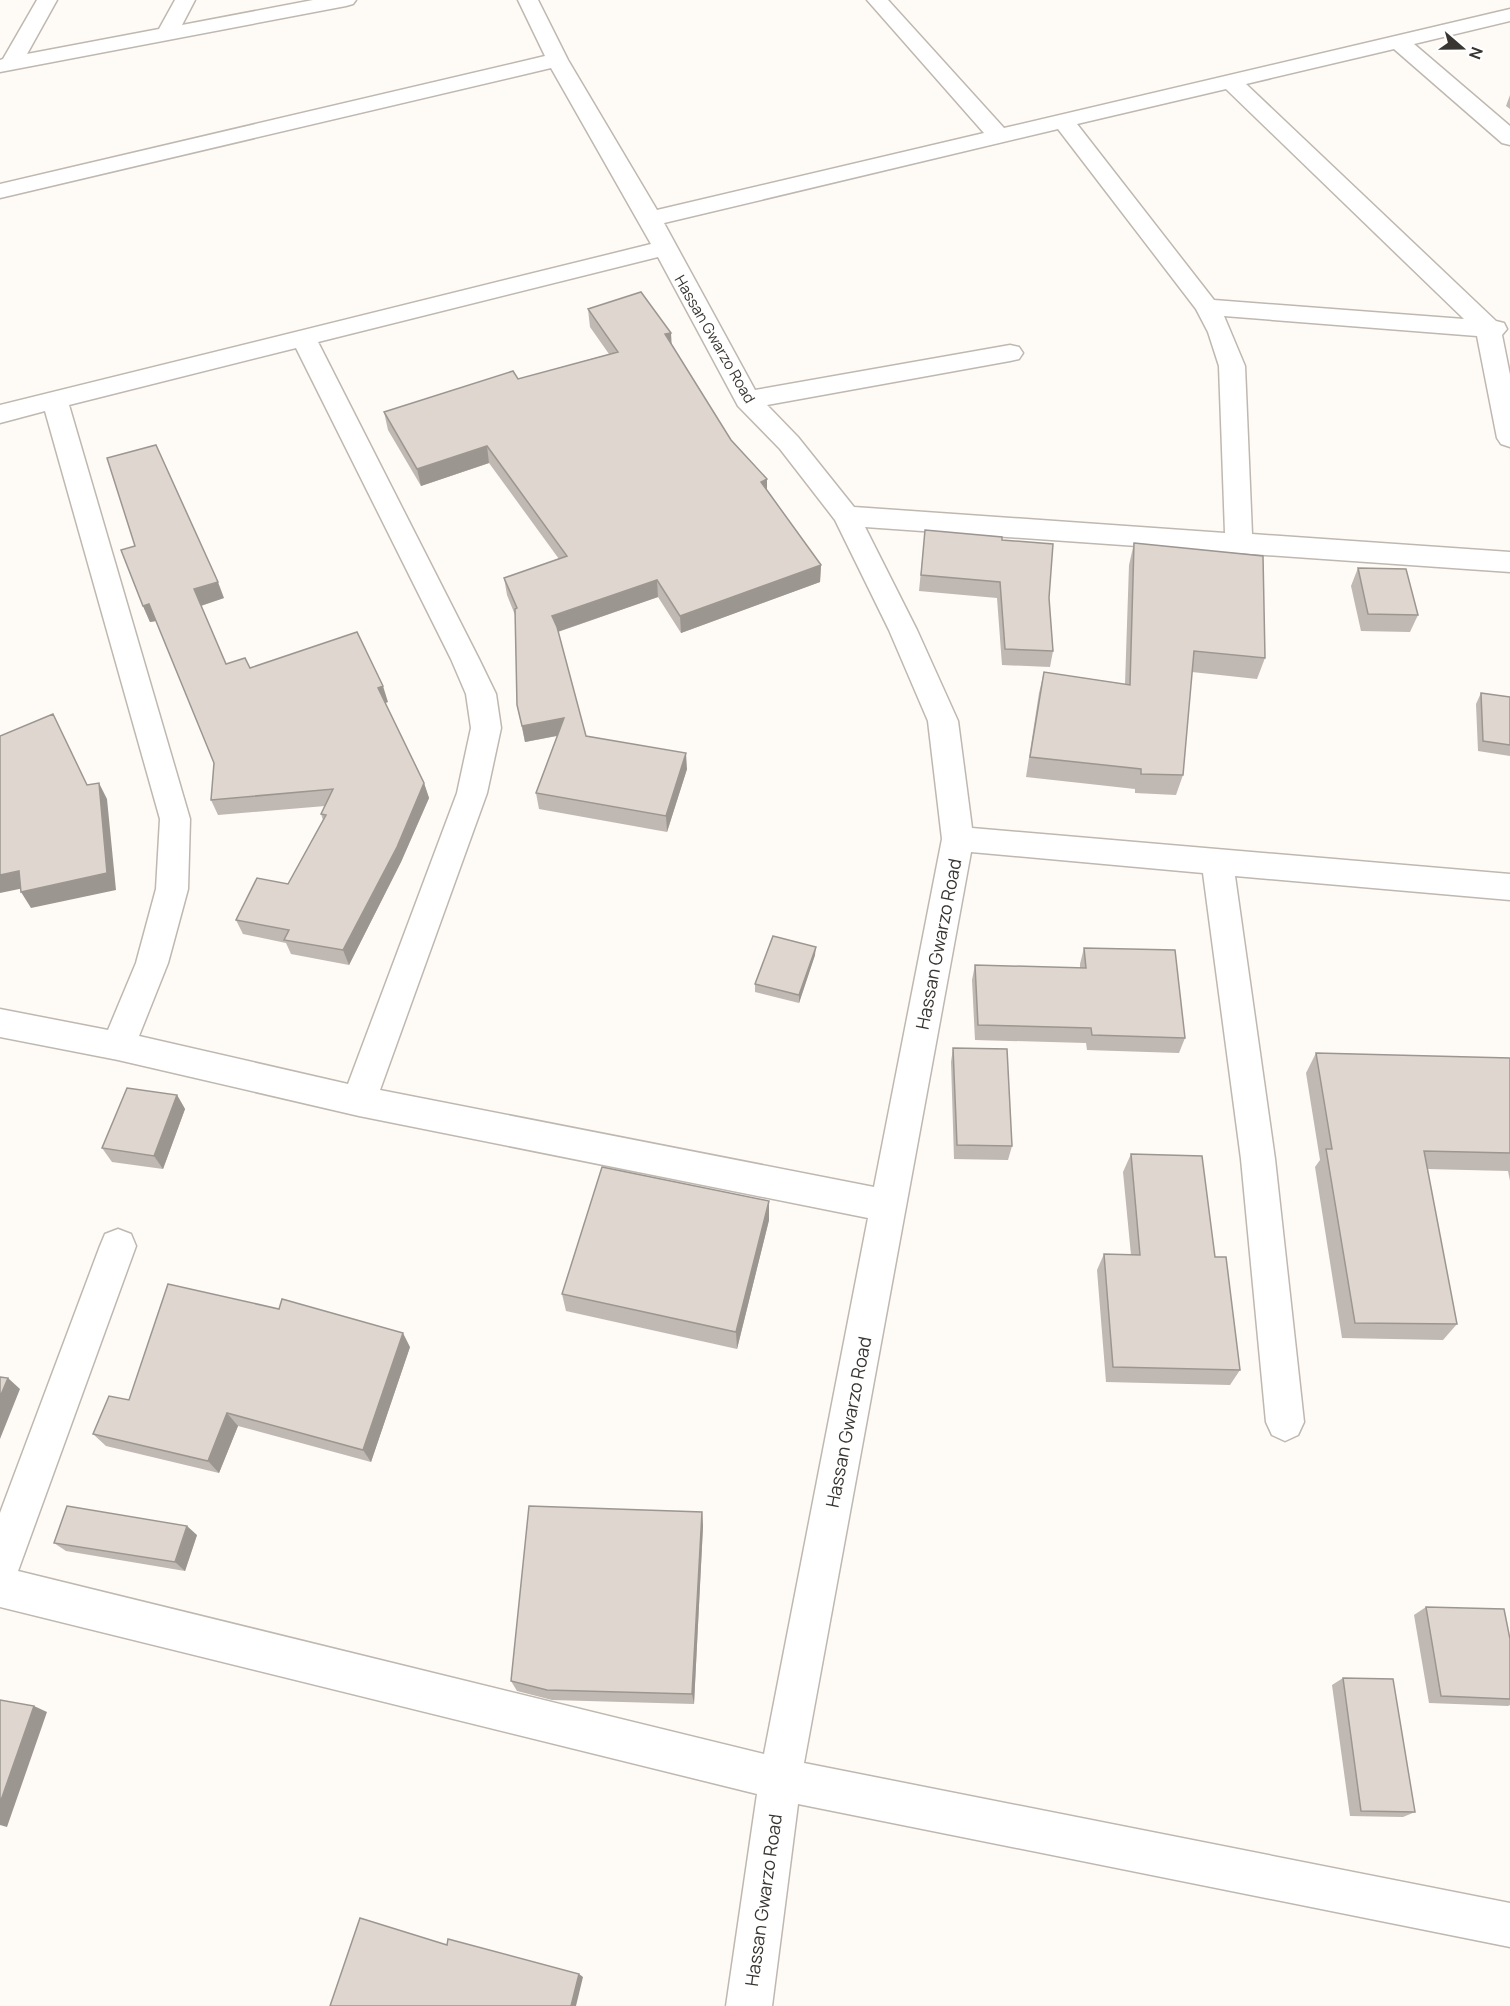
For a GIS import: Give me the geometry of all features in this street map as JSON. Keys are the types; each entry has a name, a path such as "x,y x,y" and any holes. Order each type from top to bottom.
{"street":[{"path":"6,65 47,0"},
{"path":"167,34 185,0"},
{"path":"6,65 346,0"},
{"name":"Hassan Gwarzo Road","path":"528,0 557,60 650,219 663,248 747,400 789,443 846,516 903,630 943,721 958,839 780,1779 749,2006"},
{"path":"877,0 999,136"},
{"path":"650,219 1510,15"},
{"path":"1398,41 1510,138"},
{"path":"0,191 557,60"},
{"path":"1230,81 1499,329 1510,438"},
{"path":"1063,121 1207,307 1220,332 1233,366 1239,543"},
{"path":"0,414 663,248"},
{"path":"1207,307 1499,329"},
{"path":"303,338 465,659 481,694 486,728 472,793 359,1101"},
{"path":"747,400 1011,353"},
{"path":"54,401 175,819 172,889 152,963 118,1046"},
{"path":"846,516 1510,562"},
{"name":"Hassan Gwarzo Road","path":"958,839 1510,887"},
{"path":"1217,862 1258,1160 1285,1422"},
{"path":"0,1023 118,1046 359,1101 888,1206"},
{"path":"0,1566 118,1246"},
{"path":"0,1587 780,1779 1510,1924"}],"building":[{"path":"641,292 671,333 665,334 731,440 767,479 761,482 821,565 680,616 657,580 552,616 557,627 586,736 686,753 666,816 536,793 564,718 522,726 517,705 515,609 517,608 504,578 567,556 487,446 417,469 384,412 513,371 518,379 618,352 588,309"},
{"path":"156,445 218,582 194,589 226,664 245,658 250,668 357,632 383,686 378,688 424,783 397,847 343,950 284,940 289,930 236,920 257,878 288,884 326,815 321,814 333,789 211,800 214,763 149,604 143,606 121,550 135,546 107,458"},
{"path":"925,530 1053,544 1049,598 1053,651 1005,649 1000,582 921,575"},
{"path":"1134,543 1263,556 1265,658 1194,651 1183,775 1141,774 1141,769 1030,757 1044,672 1130,685"},
{"path":"1358,568 1406,569 1418,615 1368,614"},
{"path":"1481,693 1510,697 1510,745 1483,741"},
{"path":"53,714 87,785 99,783 107,873 21,892 19,871 0,875 0,736"},
{"path":"773,936 816,947 799,995 755,984"},
{"path":"1084,948 1175,950 1185,1038 1092,1035 1091,1028 978,1025 975,965 1086,968"},
{"path":"953,1048 1007,1049 1012,1146 957,1145"},
{"path":"1316,1053 1510,1058 1510,1153 1424,1151 1457,1324 1355,1323 1326,1149 1332,1149"},
{"path":"127,1088 177,1095 154,1156 102,1148"},
{"path":"1131,1154 1202,1156 1215,1257 1226,1257 1240,1370 1113,1367 1104,1254 1140,1255"},
{"path":"602,1167 769,1201 736,1332 562,1294"},
{"path":"168,1284 279,1309 282,1299 403,1333 363,1450 227,1413 208,1461 93,1434 109,1396 129,1400"},
{"path":"0,1377 8,1378 0,1397"},
{"path":"67,1506 187,1526 175,1562 54,1543"},
{"path":"529,1506 702,1512 692,1694 547,1690 511,1681"},
{"path":"1426,1607 1504,1609 1510,1639 1510,1699 1441,1696"},
{"path":"1343,1678 1393,1679 1415,1812 1361,1811"},
{"path":"0,1700 34,1706 0,1803"},
{"path":"360,1918 447,1945 448,1939 579,1974 571,2006 330,2006"}]}
